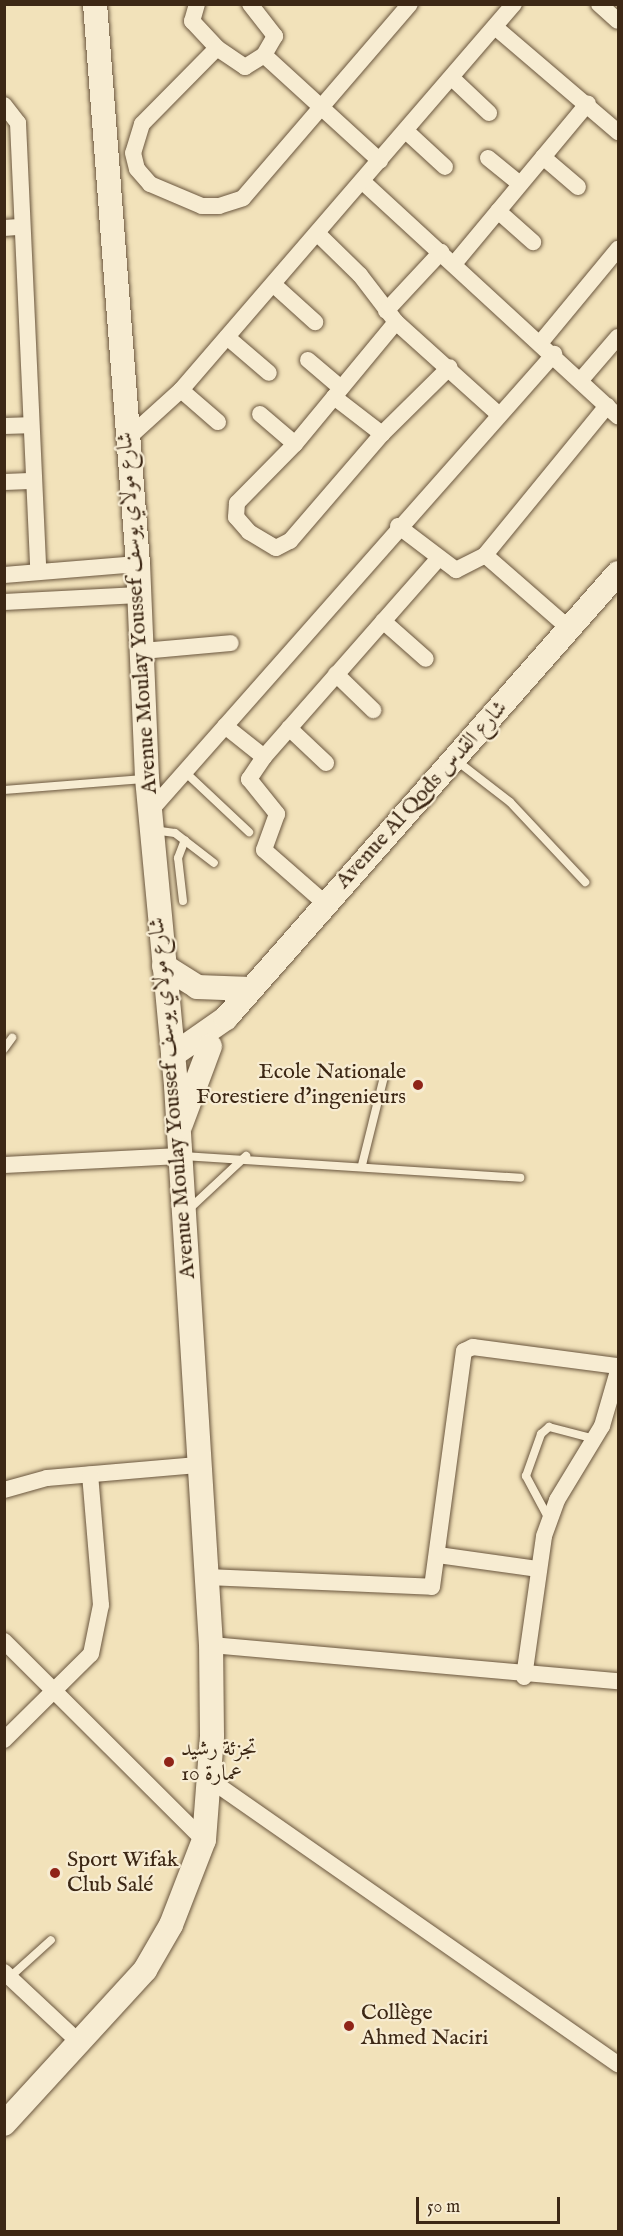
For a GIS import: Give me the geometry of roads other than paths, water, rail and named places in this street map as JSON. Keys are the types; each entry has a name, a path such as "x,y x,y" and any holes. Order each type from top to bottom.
{"street":[{"name":"Avenue Moulay Youssef شارع مولاي يوسف","path":"4,2124 81,2044 145,1970 196,1873 204,1840 209,1779 211,1645 176,1085 147,778 138,564 95,4"},
{"path":"197,4 192,21 217,48 245,67 264,56 274,36 254,6"},
{"path":"217,48 139,130 134,160 150,184 202,206 232,204 322,109 411,4"},
{"path":"128,438 182,390 514,4"},
{"path":"599,4 618,21"},
{"path":"495,27 588,103 618,132"},
{"path":"264,56 380,161"},
{"path":"452,78 489,113"},
{"path":"450,367 382,434 298,534 276,548 249,532 235,507 295,444 337,392 391,317 498,211 588,103"},
{"path":"4,105 18,123 12,228 38,572"},
{"path":"406,131 445,167"},
{"path":"543,157 578,187"},
{"path":"488,158 520,184"},
{"path":"362,181 541,342 579,381 613,411 485,555 460,570 439,558 398,526"},
{"path":"498,211 533,242"},
{"path":"317,233 360,275 391,317 450,367 498,414"},
{"path":"541,342 618,249"},
{"path":"273,284 315,322"},
{"path":"227,337 269,373"},
{"path":"579,381 618,337"},
{"path":"151,820 185,772 398,526 554,354"},
{"path":"308,360 337,392 382,434"},
{"path":"182,390 218,422"},
{"path":"260,414 295,444"},
{"path":"4,426 28,425"},
{"path":"4,482 30,481"},
{"path":"485,555 571,630"},
{"path":"326,904 264,850 277,814 249,779 264,757 439,558"},
{"path":"4,575 138,564"},
{"name":"Avenue Al Qods شارع القدس","path":"174,1054 226,1017 571,630 618,573"},
{"path":"4,602 139,595"},
{"path":"383,621 426,659"},
{"path":"142,651 231,643"},
{"path":"336,674 374,710"},
{"path":"225,726 264,757"},
{"path":"289,728 326,763"},
{"path":"164,966 197,987 251,989"},
{"name":"Avenue Al Qods شارع القدس","path":"176,1085 210,1046 226,1017"},
{"path":"178,1132 210,1046"},
{"path":"4,1165 180,1156"},
{"path":"207,1577 427,1588 433,1584 438,1555 464,1351 473,1347 618,1366"},
{"path":"524,1677 537,1569 549,1519 595,1439 618,1371"},
{"path":"4,1490 47,1478 200,1465"},
{"path":"4,1740 91,1654 101,1605 90,1474"},
{"path":"438,1555 537,1569"},
{"path":"4,1641 204,1840"},
{"path":"211,1645 524,1677 618,1681"},
{"path":"209,1779 618,2064"},
{"path":"7,1974 81,2044"}],"lane":[{"path":"454,759 510,802 585,882"},
{"path":"185,772 249,832"},
{"path":"4,790 147,778"},
{"path":"151,820 185,840 214,863"},
{"path":"183,901 178,858 185,840"},
{"path":"4,1049 12,1038"},
{"path":"362,1165 384,1077"},
{"path":"180,1156 246,1156 520,1179"},
{"path":"184,1213 246,1156"},
{"path":"549,1519 526,1476 541,1434 549,1427 595,1439"},
{"path":"7,1974 51,1940"}],"place":[{"name":"Ecole Nationale Forestiere d'ingenieurs","path":"418,1085"},
{"name":"تجزئة رشيد عمارة 10","path":"169,1762"},
{"name":"Sport Wifak Club Salé","path":"55,1873"},
{"name":"Collège Ahmed Naciri","path":"349,2026"}]}
